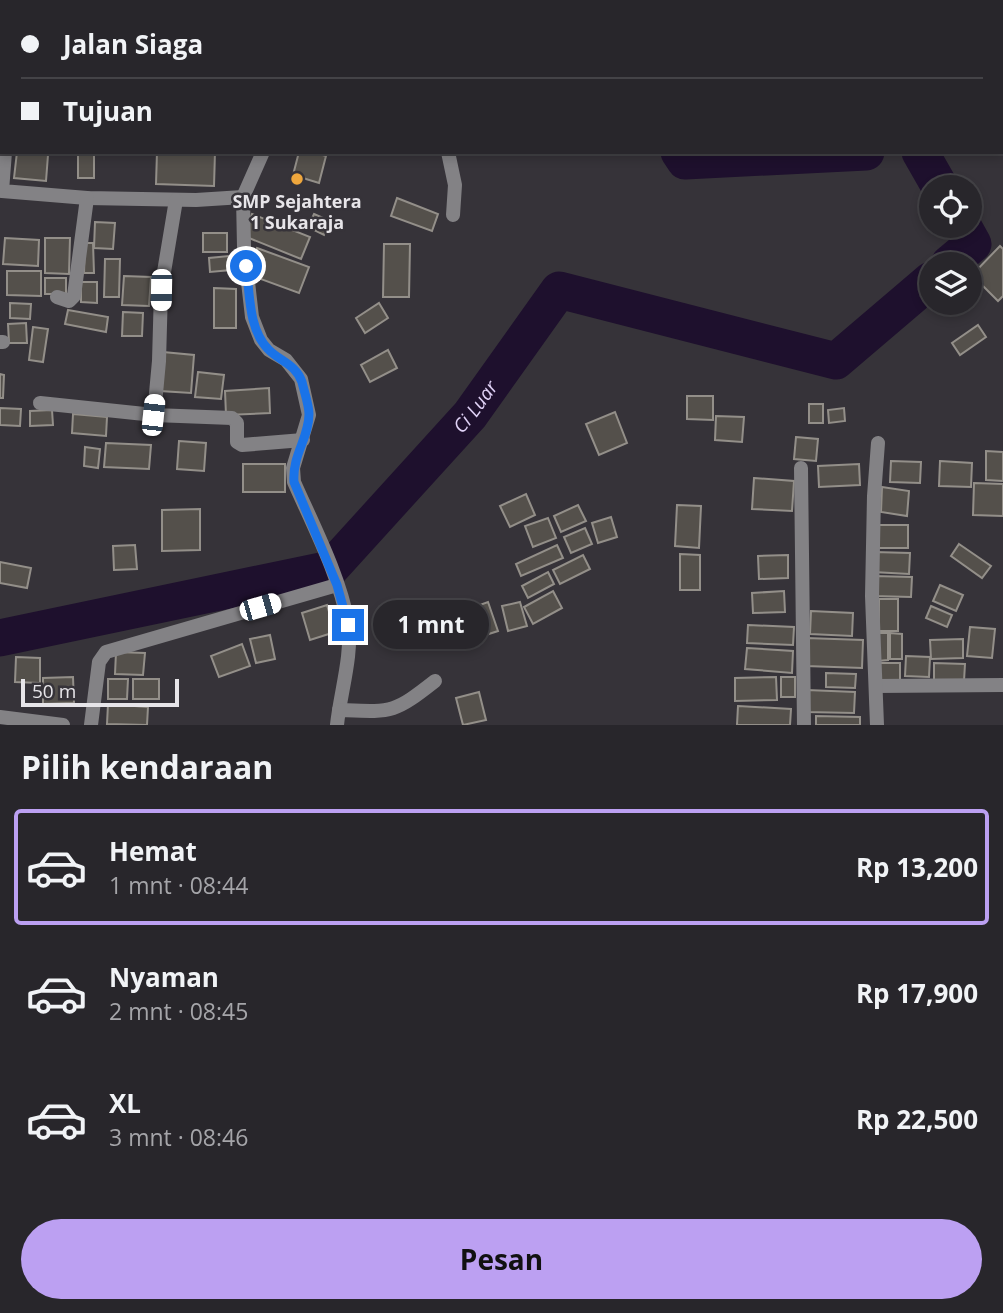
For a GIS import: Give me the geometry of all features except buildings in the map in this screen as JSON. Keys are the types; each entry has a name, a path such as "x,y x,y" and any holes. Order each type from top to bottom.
{"street":[{"path":"5,154 1,191 87,198 176,200 243,197"},
{"path":"262,154 243,197 244,247 252,317 261,340 269,350 286,360 301,379 309,415 293,468 294,482 336,581 348,625 346,673 337,725"},
{"path":"448,154 455,185 453,215"},
{"path":"57,297 69,301 74,296 87,198"},
{"path":"153,415 159,361 161,290 176,200"},
{"path":"40,403 153,415 232,418 237,423 235,438 242,445 303,440"},
{"path":"877,725 872,596 878,443"},
{"path":"801,468 804,725"},
{"path":"91,725 99,662 106,652 336,581"},
{"path":"339,710 385,712 399,708 435,681"},
{"path":"876,686 1003,685"},
{"path":"0,717 63,725"}],"waterway":[{"name":"Ci Luar","path":"680,154 685,161 826,154"},
{"name":"Ci Luar","path":"921,154 933,175"},
{"name":"Ci Luar","path":"963,252 973,244 970,238"},
{"name":"Ci Luar","path":"0,638 330,569 470,415 559,290 836,361 919,290"}],"place":[{"name":"SMP Sejahtera 1 Sukaraja","path":"297,179"}],"route":[{"path":"246,266 252,317 261,340 269,350 286,360 301,379 309,415 293,468 294,482 337,585 348,625"}]}
